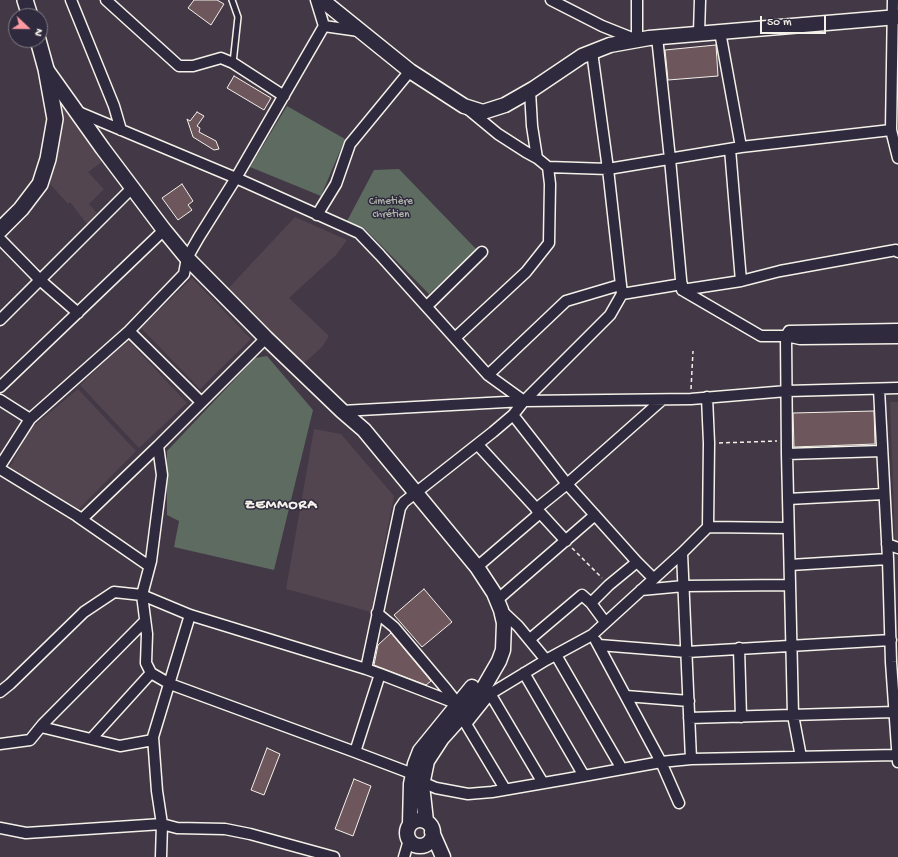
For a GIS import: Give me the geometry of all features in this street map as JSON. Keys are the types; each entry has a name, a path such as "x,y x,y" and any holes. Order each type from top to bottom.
{"main road":[{"path":"322,0 410,71 464,106 483,112 505,105 530,91 582,56 610,45 657,37 895,17"},
{"path":"0,230 21,209 40,184 48,159 55,119 46,69 40,48"},
{"path":"46,69 132,188 187,258 266,338 342,411 357,436 414,496 478,567 494,592 504,623 504,650 488,690 442,738 432,752 418,778 411,784 410,824 407,831 415,847 427,843 430,840 429,827 418,778 415,764 420,751 488,666 494,649 496,632 494,613 486,595 474,576 414,496"},
{"path":"410,824 418,820 429,827 443,857"}],"street":[{"path":"71,0 114,106 121,130"},
{"path":"107,0 179,66 192,66 221,58 233,63 284,96"},
{"path":"149,566 78,517 0,468 30,419 129,331 184,274 187,258 236,178 324,26 316,0"},
{"path":"551,0 602,26 637,40 637,0"},
{"path":"699,33 700,0"},
{"path":"893,0 895,17 891,130 898,158"},
{"path":"324,26 361,32"},
{"path":"720,32 741,147"},
{"path":"657,37 682,287"},
{"path":"366,669 400,508 404,502 414,496 478,445 513,414 524,401 610,315 621,289 608,169 592,52"},
{"path":"317,214 336,184 350,144 410,71"},
{"path":"530,91 532,126 537,158"},
{"path":"464,106 498,134 537,158 548,167 608,169 741,147 891,130"},
{"path":"76,110 360,233 488,375 524,401"},
{"path":"730,149 740,281"},
{"path":"455,338 526,272 549,243 550,184 548,167"},
{"path":"0,320 132,188"},
{"path":"0,387 164,230"},
{"path":"0,239 40,280 78,312"},
{"path":"488,375 566,301 621,289 682,287 740,281 787,270 896,250 898,252"},
{"path":"427,306 482,252"},
{"path":"682,287 761,336 786,336 800,339 898,338"},
{"path":"801,757 793,715 789,585 790,565 788,528 786,336 789,331 898,329"},
{"path":"129,331 201,402"},
{"path":"78,517 82,519 158,446 266,338"},
{"path":"342,411 524,401 691,399 787,391 898,388"},
{"path":"158,446 162,475 149,566 142,595 147,634 146,663 151,673 170,684 355,752 418,778 436,788 468,794 543,783 661,762 691,759 801,757 898,758 894,712 895,662 891,640 879,389"},
{"path":"505,789 466,724 488,690 524,673 592,635 682,553 708,527 709,443 707,397"},
{"path":"0,400 30,419"},
{"path":"478,567 567,484 662,400"},
{"path":"513,414 567,484 653,578"},
{"path":"478,445 566,541"},
{"path":"787,454 882,451"},
{"path":"788,499 884,494"},
{"path":"546,660 530,639 499,605 566,541 595,516"},
{"path":"708,527 788,528"},
{"path":"887,544 898,548"},
{"path":"682,553 691,759"},
{"path":"790,565 888,559"},
{"path":"591,603 637,562"},
{"path":"641,590 684,586 789,585"},
{"path":"0,692 84,612 114,592 142,595 190,615 366,669 458,704"},
{"path":"530,639 582,595 591,603 605,622"},
{"path":"377,613 394,626 458,704"},
{"path":"161,857 162,824 157,791 153,740 190,615"},
{"path":"0,744 30,740 145,621"},
{"path":"592,635 599,645 661,762 679,803"},
{"path":"599,645 687,652 891,640"},
{"path":"739,648 741,717"},
{"path":"556,655 622,769"},
{"path":"92,738 151,673"},
{"path":"524,673 584,776"},
{"path":"355,752 380,674"},
{"path":"488,690 543,783"},
{"path":"626,696 689,701"},
{"path":"689,718 894,712"},
{"path":"41,727 92,738 120,746 153,740"},
{"path":"0,828 26,833 162,824 177,828 225,829 250,834 334,857"},
{"path":"404,857 415,847"}],"lane":[{"path":"232,0 238,17 233,63"}],"path":[{"path":"691,399 693,351"},
{"path":"709,443 787,440"},
{"path":"566,541 609,586"}],"shaded area":[{"path":"57,98 102,162 88,172 104,189 89,204 97,213 87,224 70,202 68,204 50,184 58,149 60,126"},
{"path":"295,217 347,240 336,255 289,298 329,336 322,347 300,367 223,294"},
{"path":"192,278 251,339 200,389 141,328"},
{"path":"128,340 187,403 139,448 80,385"},
{"path":"78,389 136,451 78,510 10,467 30,429"},
{"path":"890,402 898,402 898,542 895,542"},
{"path":"314,429 341,434 394,496 371,612 286,589"}],"green space":[{"path":"287,106 345,139 321,196 250,167"},
{"name":"Cimetière chrétien","path":"399,169 476,249 429,294 363,227 346,223 374,170"},
{"path":"267,356 313,410 274,570 174,547 179,521 167,515 167,451 255,358"}],"building":[{"path":"194,0 217,0 224,4 211,25 188,8"},
{"path":"716,45 718,76 668,80 665,50"},
{"path":"234,76 271,98 264,110 227,88"},
{"path":"197,112 204,116 197,126 200,128 199,132 216,141 219,149 214,150 193,137 187,119 190,121"},
{"path":"182,184 193,201 188,205 192,210 178,220 162,198"},
{"path":"874,411 875,444 794,447 793,413"},
{"path":"424,589 452,622 422,647 394,615"},
{"path":"391,633 431,681 426,685 374,665 378,645"},
{"path":"267,748 280,754 264,795 251,790"},
{"path":"354,779 371,786 353,836 335,829"}],"district":[{"name":"ZEMMORA","path":"281,506"}]}
